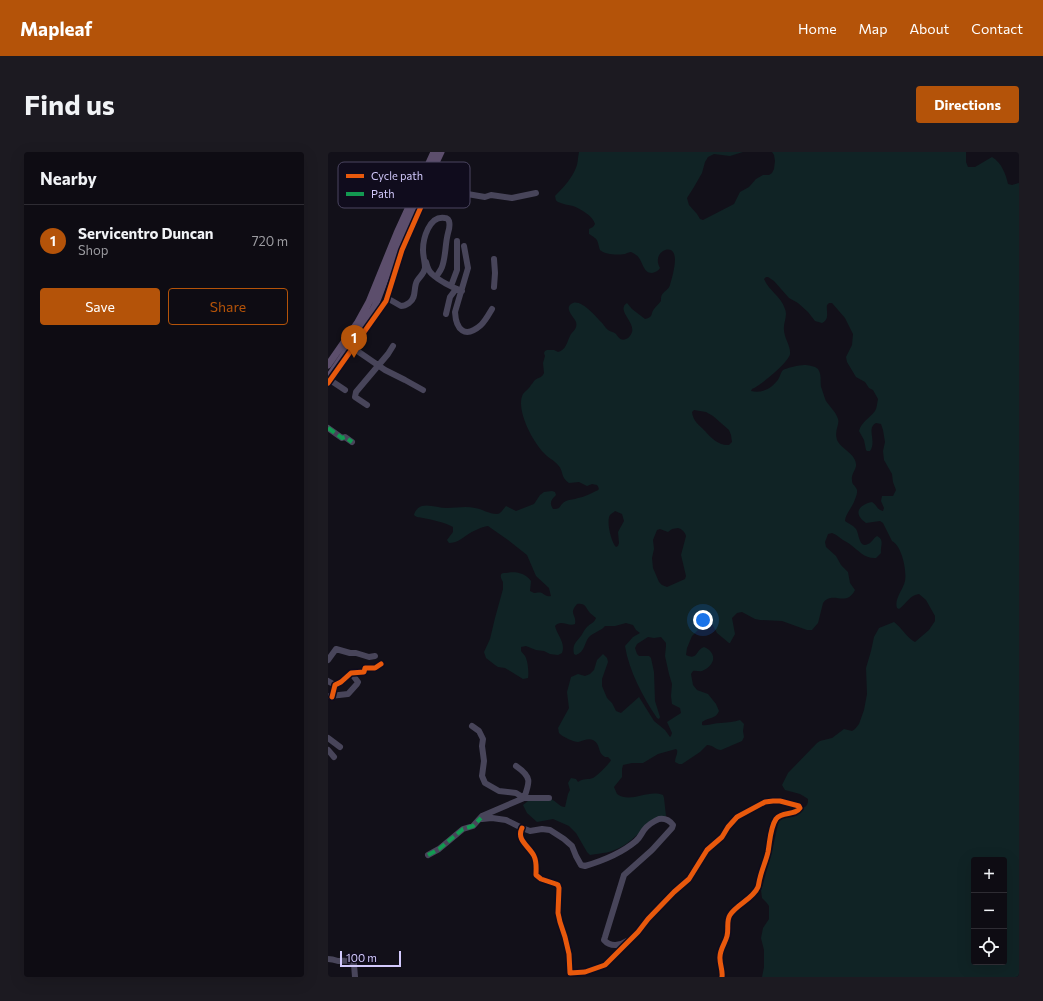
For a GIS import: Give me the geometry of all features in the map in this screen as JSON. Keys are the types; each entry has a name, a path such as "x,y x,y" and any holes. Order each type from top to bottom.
{"main road":[{"path":"429,162 434,152"},
{"path":"436,162 441,152"},
{"path":"328,365 370,302 408,208"},
{"path":"329,380 375,306 402,235 415,208"}],"street":[{"path":"470,195 485,197 491,195 512,198 536,193"},
{"path":"346,390 329,380 386,301 402,250 420,208"},
{"path":"387,298 401,306 408,304 413,299 417,282 425,269 423,250 424,242 430,226 433,221 441,218 448,219 449,227 442,267 434,276"},
{"path":"457,241 455,312 458,325 463,331 467,332 481,325 492,309"},
{"path":"446,314 450,297 468,268 464,246"},
{"path":"424,257 428,269 434,276"},
{"path":"494,259 494,287"},
{"path":"421,277 427,274 434,276 456,289"},
{"path":"367,406 355,397 356,392 393,346"},
{"path":"353,348 378,365 423,390"},
{"path":"328,428 342,438 345,437 352,442"},
{"path":"328,660 336,649 369,657 375,656"},
{"path":"330,696 335,685 341,682 350,672 364,672 365,668 375,668 381,664"},
{"path":"330,696 348,694 357,684 358,682 350,672"},
{"path":"328,681 335,685"},
{"path":"472,726 479,731 483,739 482,746 484,761 482,776 485,783 499,791 516,792 524,798"},
{"path":"328,738 340,747"},
{"path":"328,750 334,757"},
{"path":"516,766 526,774 529,780 529,786 524,798"},
{"path":"428,854 438,849 462,829 473,826 482,816 524,798 549,798"},
{"path":"522,828 520,836 534,854 536,861 536,875 540,879 558,885 559,888 558,913 566,937 570,973 585,972 605,965 638,932 648,919 689,879 707,850 722,837 737,817 765,802 780,801 799,806 800,808 796,812 782,814 776,819 757,889 736,908 729,918 727,936 720,953 723,973 722,977"},
{"path":"481,818 506,820 522,828 533,831 542,829 550,830 559,835 572,846 581,865 585,866 616,853 636,841 644,830 659,819 670,821 673,825 672,828 652,850 624,875 604,940 606,943 616,946 624,943 638,932"},
{"path":"328,959 338,961 349,960 354,964 355,977"}],"green space":[{"path":"579,152 743,152 730,156 714,154 708,157 705,162 702,173 687,198 689,205 700,219 703,220 734,204 740,192 749,187 756,179 763,175 769,175 772,173 775,161 772,152 966,152 966,162 968,167 975,167 992,157 1003,169 1008,184 1012,185 1019,183 1019,977 762,977 764,967 764,950 761,938 763,928 769,919 769,906 762,898 761,890 780,815 785,811 805,807 808,802 808,799 800,794 785,790 782,785 788,773 817,743 832,738 844,729 852,731 859,724 864,710 867,694 866,668 874,637 879,628 894,622 915,642 929,630 935,621 935,616 926,600 919,594 911,598 899,609 897,608 896,605 899,594 905,581 903,559 899,548 892,541 883,523 880,521 866,523 862,520 858,513 863,505 872,502 879,510 883,511 884,508 881,501 882,496 893,496 896,490 892,474 884,460 883,451 885,442 881,424 876,423 873,425 872,447 870,451 866,450 864,440 859,431 864,422 875,411 878,399 873,390 869,388 865,382 856,377 847,362 846,357 852,345 853,334 845,318 832,303 827,305 826,319 822,323 815,321 808,312 798,303 789,298 774,281 768,277 764,279 766,283 781,301 786,312 784,333 790,354 780,368 751,391 759,392 767,389 777,382 783,370 787,368 809,365 818,369 821,387 826,400 838,419 836,433 837,440 842,447 852,455 856,462 852,483 857,489 857,493 845,521 856,529 861,543 865,545 872,542 877,536 881,539 881,553 876,558 869,557 862,554 832,533 828,534 825,542 826,547 836,556 841,565 848,572 850,583 855,590 848,598 827,599 823,603 818,623 812,630 807,630 782,621 755,619 742,612 737,613 732,618 735,634 730,643 717,633 712,624 706,622 692,636 686,655 693,657 701,648 704,647 713,656 710,666 701,671 693,671 691,674 693,685 697,690 708,694 716,704 719,711 714,717 702,722 702,725 740,720 744,724 744,737 742,741 721,750 707,745 700,752 682,764 675,762 677,753 676,749 658,754 643,763 623,765 622,777 614,787 617,794 628,798 651,794 663,795 666,816 654,821 619,848 590,855 576,833 569,826 553,819 537,822 527,813 523,805 528,801 550,799 565,807 570,790 568,783 571,778 576,779 578,782 593,778 611,760 601,753 597,744 593,740 587,739 578,742 574,741 560,734 558,728 569,708 567,692 571,677 578,674 585,676 590,674 594,670 597,660 603,654 607,658 608,662 602,679 602,686 607,698 612,703 616,711 621,713 639,697 654,721 665,730 670,737 672,733 667,722 681,713 680,708 672,704 672,684 665,656 666,643 661,637 648,637 637,644 635,648 639,656 649,656 651,658 654,672 655,701 660,717 659,719 642,693 633,674 627,655 625,646 633,637 640,633 633,625 626,623 615,626 605,626 587,639 583,650 579,654 574,654 575,644 586,628 596,618 582,604 577,604 574,607 573,612 575,624 570,625 560,623 555,626 562,642 562,653 558,655 550,654 526,646 521,647 521,651 525,655 527,661 528,678 523,679 505,668 495,665 486,658 484,652 490,639 503,589 501,574 513,572 523,574 531,581 530,591 534,593 541,593 551,596 549,588 536,576 527,555 488,526 474,531 457,542 449,543 447,540 453,532 453,527 442,522 417,517 414,515 422,506 447,508 472,507 498,514 506,506 516,511 534,504 544,492 552,491 555,492 556,495 552,500 551,505 553,509 558,509 566,501 585,496 599,489 597,485 592,484 587,486 579,482 569,483 566,481 558,465 546,455 530,433 523,416 521,400 523,394 535,380 541,377 544,373 543,363 545,351 554,350 558,352 563,350 571,334 576,328 576,322 569,311 569,306 571,304 574,302 578,303 587,308 608,330 615,333 621,339 627,339 632,332 632,328 625,313 624,306 627,303 645,319 651,316 654,309 661,301 663,293 670,285 675,259 671,250 665,250 659,255 658,263 660,268 652,273 646,271 638,257 631,252 625,254 608,254 600,250 597,240 589,234 589,229 595,224 592,218 576,207 563,204 556,200 555,196 571,178 577,165","holes":["694,410 706,412 713,416 729,430 732,442 729,445 725,445 716,441 710,436 697,423 692,412","615,511 622,514 624,521 618,532 619,543 616,547 611,536 609,526 610,515","660,529 668,532 672,529 681,529 686,536 681,555 686,576 685,579 667,587 659,582 653,568 653,540 657,530"]}],"marked path":[{"path":"328,428 342,438 345,437 352,442"},
{"path":"428,855 439,849 463,829 473,826 481,818"}],"cycle path":[{"path":"328,383 386,301 402,250 420,208"},
{"path":"332,697 335,685 351,673 364,672 365,668 375,668 381,664"},
{"path":"522,828 522,839 535,858 536,875 541,879 558,885 559,888 558,913 569,954 570,973 585,972 605,965 638,932 648,919 689,879 707,850 722,837 737,817 765,802 780,801 799,806 800,808 795,812 782,815 776,819 771,830 768,852 758,887 756,891 733,911 729,917 727,936 720,956 722,977"}],"place":[{"name":"Servicentro Duncan","path":"354,358"}]}
